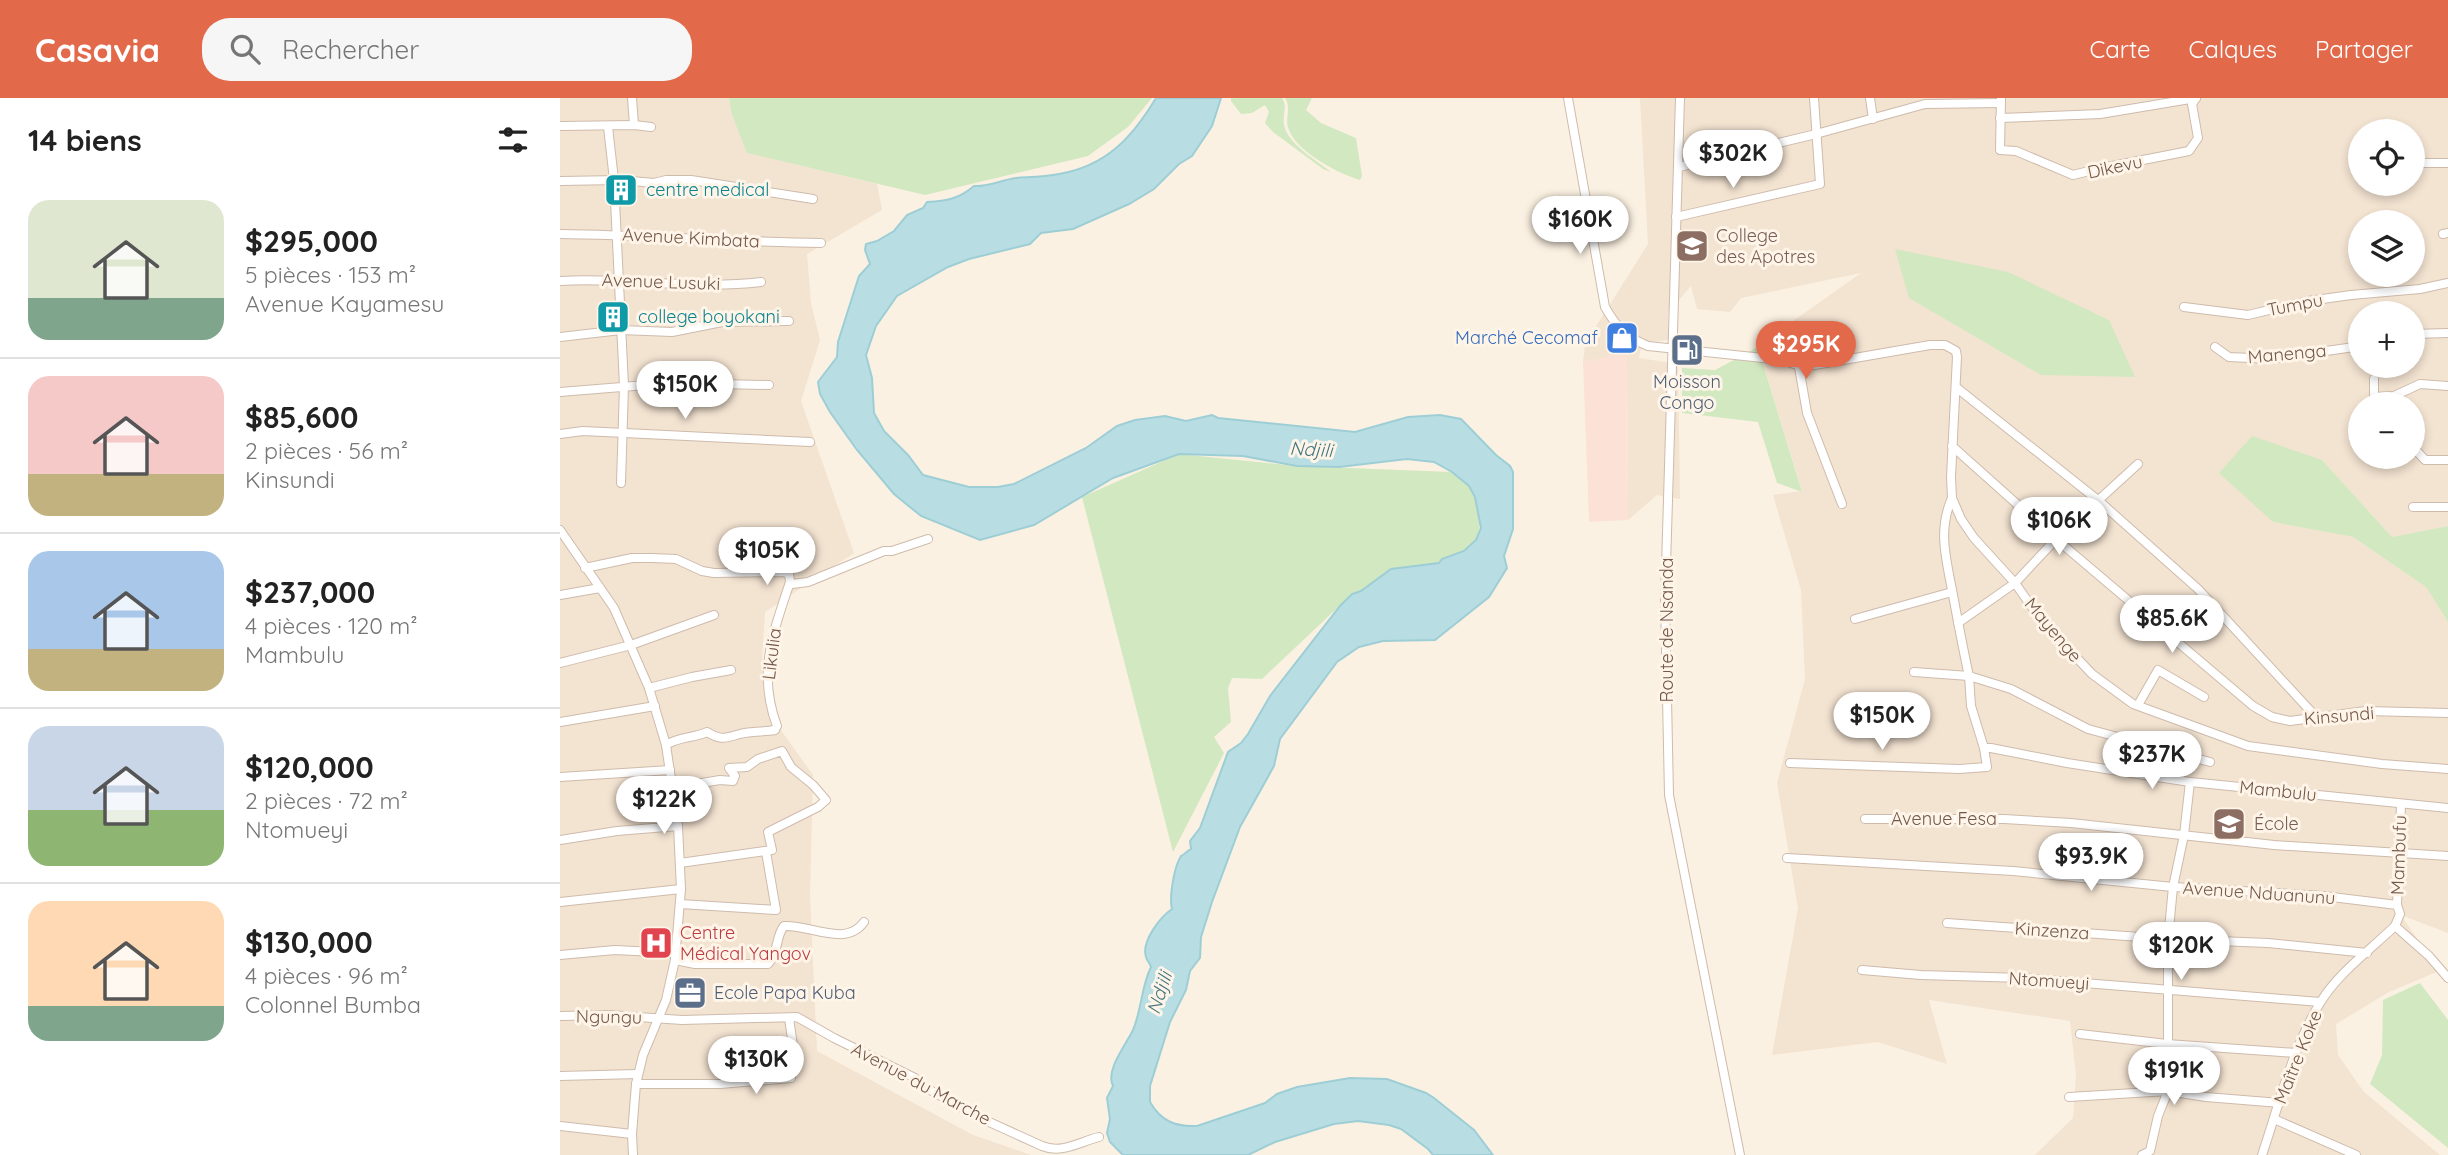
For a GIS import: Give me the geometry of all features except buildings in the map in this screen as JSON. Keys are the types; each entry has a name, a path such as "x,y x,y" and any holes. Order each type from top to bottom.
{"street":[{"path":"632,98 634,125"},
{"path":"1568,98 1605,307 1612,320 1630,339 1648,346 1782,360 1799,367 1812,430 1842,504"},
{"name":"Route de Nsanda","path":"1680,98 1665,600 1669,795 1740,1155"},
{"path":"1676,217 1820,184 1814,98"},
{"path":"1870,98 1873,119"},
{"path":"1679,167 1925,104 2001,100 2000,118 2100,114 2197,98"},
{"name":"Dikevu","path":"2000,118 2000,150 2016,151 2065,173 2080,175 2097,169 2189,151 2198,138 2192,104 2197,98"},
{"path":"560,126 651,127"},
{"path":"608,127 614,180 624,386 621,483"},
{"path":"2425,163 2448,163"},
{"path":"560,181 614,180 654,183 691,180 813,199"},
{"name":"Avenue Kimbata","path":"560,234 821,243"},
{"name":"Avenue Lusuki","path":"560,281 619,280 689,286 761,282"},
{"name":"Tumpu","path":"2184,307 2248,315 2308,301 2420,289 2448,283"},
{"path":"560,337 621,331 672,332 722,322 789,321"},
{"path":"2425,334 2448,333"},
{"name":"Mayenge","path":"1799,367 1930,345 1951,347 1956,351 1952,498 1961,519 1974,538 2015,583 2041,620 2080,663 2133,704 2248,746 2382,764 2448,769"},
{"name":"Manenga","path":"2215,347 2228,357 2271,359 2348,348"},
{"path":"2374,379 2374,397 2394,396 2420,384 2448,386"},
{"path":"560,392 671,383 769,386"},
{"path":"1957,388 2099,501 2198,589 2316,717"},
{"path":"560,434 623,433 810,442"},
{"name":"Kinsundi","path":"1952,446 2056,539 2253,706 2272,716 2290,721 2366,712 2448,713"},
{"path":"2425,460 2448,460"},
{"path":"1958,623 2015,583 2056,539 2138,464"},
{"path":"1790,763 1959,769 1987,767 1971,706 1969,676 1946,565 1944,519 1952,498"},
{"path":"2413,508 2448,507"},
{"path":"560,530 614,608 649,688 666,745 678,826 681,889 675,957 666,1000 638,1074 632,1134 633,1155"},
{"path":"585,568 632,558 676,559 702,571 784,572 789,574 792,584 808,582 884,551 892,551 928,539"},
{"name":"Likulia","path":"666,745 671,741 694,738 707,732 722,738 731,738 737,734 775,730 777,726 769,703 768,668 771,640 790,582"},
{"path":"560,595 600,588"},
{"path":"1856,619 1952,592"},
{"path":"560,663 631,645 715,615"},
{"path":"649,688 731,670"},
{"path":"2138,705 2158,670 2204,697"},
{"path":"1914,672 1969,676 2011,690 2088,729 2210,762"},
{"path":"560,722 655,705"},
{"name":"Mambulu","path":"1984,748 1991,747 2067,763 2190,782 2448,808"},
{"path":"673,790 677,787 720,780 733,781 735,776 729,768 747,767 758,759 782,751 791,767 826,800 818,807 768,832 776,910 680,904"},
{"path":"560,777 670,770"},
{"path":"2142,1155 2150,1151 2158,1116 2168,1091 2168,939 2173,887 2184,835 2190,782"},
{"name":"Mambufu","path":"2397,905 2401,804"},
{"name":"Avenue Fesa","path":"1866,819 2004,818 2071,822 2274,845 2448,856"},
{"path":"560,840 617,831 678,826"},
{"path":"680,863 769,851"},
{"name":"Avenue Nduanunu","path":"1787,858 2013,870 2173,887 2324,896 2397,905"},
{"path":"560,902 681,889"},
{"path":"2397,905 2400,914 2395,926 2429,956 2448,978"},
{"path":"560,955 615,950 675,957 695,964 768,964 774,958 780,930 784,926 794,925 819,932 848,934 855,932 864,922"},
{"name":"Kinzenza","path":"1947,923 2168,939 2268,943 2367,953"},
{"name":"Maître Koke","path":"2262,1155 2296,1053 2320,1002 2335,983 2395,926"},
{"name":"Ntomueyi","path":"1862,970 2023,978 2320,1002"},
{"name":"Ngungu","path":"560,1016 609,1015 659,1019"},
{"name":"Avenue du Marche","path":"659,1019 797,1017 915,1078 923,1086 976,1116 1051,1150 1099,1137"},
{"path":"636,1084 720,1084 791,1078 794,1053 789,1018"},
{"path":"2080,1034 2167,1044 2296,1053"},
{"path":"560,1076 638,1074"},
{"path":"2068,1097 2168,1091 2280,1103"},
{"path":"2274,1119 2356,1155"},
{"path":"560,1126 632,1134"}],"shaded area":[{"path":"560,98 729,98 731,112 748,153 877,184 882,210 807,254 811,303 820,340 801,401 854,553 765,612 762,659 770,715 813,775 810,897 817,1051 973,1135 1031,1155 560,1155"},
{"path":"1640,98 2448,98 2448,526 2392,537 2322,460 2273,522 2353,537 2426,587 2448,622 2448,933 2401,915 2439,971 2389,992 2336,1024 2338,1055 2364,1092 2440,1155 2035,1155 2073,1118 2076,1075 2070,1021 1929,1000 1947,1064 1878,1042 1772,1055 1798,908 1777,783 1805,679 1801,590 1773,495 1802,491 1758,346 1861,273 1741,298 1730,312 1697,309 1691,286 1668,313 1668,340 1642,343 1639,358 1678,364 1680,499 1657,495 1628,520 1627,353 1583,362 1585,344 1648,244"},
{"path":"1627,352 1628,520 1589,522 1583,362"}],"green space":[{"path":"729,98 1152,98 1128,127 1088,156 925,195 747,153 731,112"},
{"path":"1231,98 1282,98 1285,105 1286,132 1303,151 1331,172 1273,132 1265,123 1269,112 1265,105 1252,113 1241,114"},
{"path":"1285,98 1312,98 1306,110 1321,123 1356,138 1362,176 1360,180 1341,173 1309,154 1293,138 1288,126 1288,106"},
{"path":"1895,249 2008,272 2109,320 2135,377 2041,375 1909,298"},
{"path":"1758,347 1802,492 1777,483 1758,422 1682,413 1682,368 1715,370"},
{"path":"2252,436 2322,460 2392,537 2448,526 2448,622 2426,587 2353,537 2273,522 2219,473"},
{"path":"1179,454 1297,466 1452,472 1470,486 1474,493 1479,509 1480,527 1469,548 1439,563 1391,569 1361,591 1352,594 1262,679 1232,678 1228,688 1231,722 1214,737 1224,753 1173,852 1082,497"},
{"path":"2420,983 2448,1020 2448,1148 2370,1084 2382,1055 2383,1000"}],"water":[{"name":"Ndjili","path":"1156,98 1221,98 1212,126 1192,156 1179,164 1154,189 1129,204 1073,229 1041,233 1030,244 948,267 897,296 876,326 866,355 872,378 874,413 884,431 923,475 969,487 1014,484 1086,448 1117,426 1135,420 1165,416 1186,421 1212,415 1218,418 1355,432 1408,417 1440,415 1461,419 1510,466 1513,472 1513,529 1504,556 1507,568 1489,597 1435,640 1383,641 1359,647 1337,662 1280,739 1274,766 1240,827 1201,937 1200,958 1190,971 1186,990 1170,1022 1150,1086 1150,1102 1164,1118 1175,1124 1197,1126 1265,1103 1277,1094 1297,1087 1350,1078 1387,1079 1434,1098 1474,1130 1493,1155 1433,1155 1401,1129 1358,1121 1334,1124 1275,1142 1248,1155 1123,1155 1110,1142 1107,1133 1110,1119 1107,1098 1113,1086 1111,1080 1114,1065 1133,1030 1151,967 1146,957 1146,944 1157,924 1172,909 1176,867 1181,856 1191,849 1190,841 1200,828 1228,752 1241,743 1270,696 1352,594 1361,591 1391,569 1439,563 1442,559 1464,551 1476,540 1481,528 1475,497 1469,486 1434,462 1407,459 1339,467 1297,466 1243,456 1179,454 1113,478 1034,525 980,540 921,516 894,494 857,450 820,394 818,382 837,357 838,342 859,276 870,264 865,250 866,244 894,231 907,215 923,208 927,202 952,198 974,186 1059,174 1091,164 1127,138"}],"place":[{"name":"centre medical","path":"621,190"},
{"name":"College des Apotres","path":"1692,246"},
{"name":"college boyokani","path":"613,317"},
{"name":"Marché Cecomaf","path":"1622,338"},
{"name":"Moisson Congo","path":"1687,350"},
{"name":"École","path":"2229,824"},
{"name":"Centre Médical Yangov","path":"656,943"},
{"name":"Ecole Papa Kuba","path":"690,993"}]}
